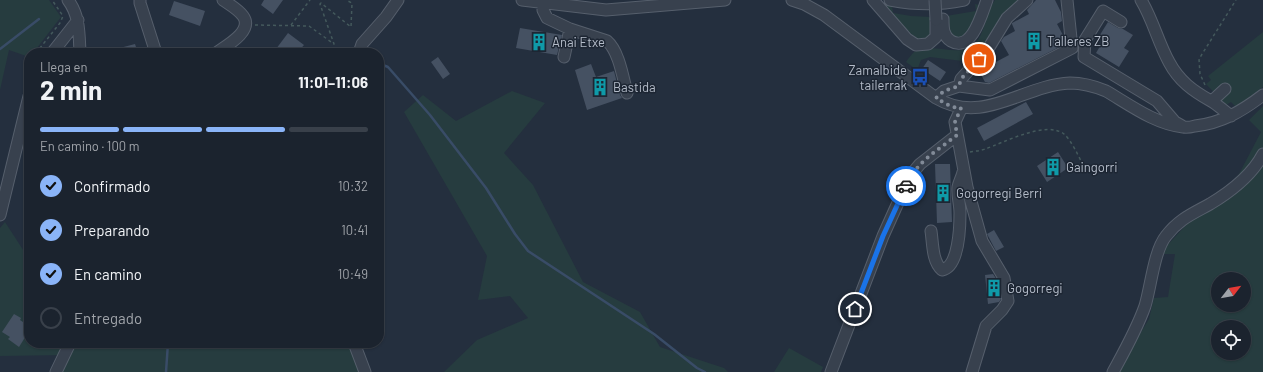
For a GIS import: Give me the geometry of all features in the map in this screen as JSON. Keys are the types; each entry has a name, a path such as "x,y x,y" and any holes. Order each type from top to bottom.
{"street":[{"path":"68,0 76,12 78,20 80,48"},
{"path":"140,0 154,48"},
{"path":"223,0 244,17 246,25 238,38 223,48"},
{"path":"363,48 398,0"},
{"path":"522,0 606,10 725,0"},
{"path":"792,0 804,4 824,15 936,98 952,107 984,107 1053,86 1071,83 1106,91 1154,119 1184,128 1210,123 1231,116 1244,109 1263,95"},
{"path":"873,0 907,39 916,45 928,44 936,37 940,20 942,0"},
{"path":"890,0 912,4 927,4 964,0"},
{"path":"935,0 946,38 955,43 962,44 971,38 987,0"},
{"path":"959,86 961,79 988,49 1007,18 1027,0"},
{"path":"936,98 944,91 959,86 990,90 1072,48 1067,0"},
{"path":"1141,0 1147,9 1166,56 1174,70 1193,91 1212,101 1231,116"},
{"path":"543,3 543,10 547,18 570,29 610,43 613,47 621,69 627,94"},
{"path":"1121,22 1103,11 1085,40 1084,57 1157,101 1175,122 1184,128"},
{"path":"56,48 78,20"},
{"path":"564,57 570,29"},
{"path":"1212,101 1225,89"},
{"path":"961,108 955,122 960,154 974,216 982,241 1004,278 1008,301 1002,310 986,326 972,372"},
{"path":"0,215 24,117"},
{"path":"831,372 883,236 910,176 920,164 957,135"},
{"path":"1114,372 1144,308 1150,290 1158,252 1164,238 1178,222 1222,196 1246,176 1260,160 1263,154"},
{"path":"931,231 936,261 942,270 950,265 955,253 960,232 958,188 964,172"},
{"path":"56,372 68,348"},
{"path":"356,348 365,372"}],"path":[{"path":"40,48 63,16 52,0"},
{"path":"291,25 310,0"},
{"path":"246,25 309,26 334,44 320,4 321,3 351,27 352,3 346,0"},
{"path":"1205,86 1200,74 1198,59 1236,0"},
{"path":"960,154 984,150 1026,134 1055,130 1064,134 1082,163"}],"green space":[{"path":"0,0 49,0 61,17 37,48 24,48 24,55 9,50 0,90"},
{"path":"995,0 1019,0 999,19 990,38 973,58 962,61 930,57 921,60 917,70 906,62 914,52 922,49 934,48 964,50 975,44 982,33 991,6"},
{"path":"881,3 892,6 893,13 931,17 932,30 930,36 923,39 917,39"},
{"path":"975,4 979,5 980,7 976,17 964,35 959,38 955,38 949,32 946,16 976,11"},
{"path":"1263,32 1263,87 1236,107 1231,102 1226,105 1206,84 1211,80 1208,76"},
{"path":"512,91 545,103 504,153 533,185 583,282 640,312 660,347 724,368 728,372 444,372 477,340 528,318 510,296 478,300 487,256 404,112 423,95 456,121"},
{"path":"1263,106 1263,372 1120,372 1130,350 1149,319 1154,298 1168,297 1175,254 1162,254 1163,250 1187,224 1192,214 1229,185 1239,174 1261,132 1249,120"},
{"path":"5,222 24,251 24,348 359,348 370,372 60,372 67,355 0,356 0,228"},
{"path":"789,348 823,367 821,372 774,372"}],"building":[{"path":"264,0 283,0 273,14 261,5"},
{"name":"Talleres ZB","path":"1036,0 1055,0 1061,12 1062,21 1057,24 1064,37 1065,44 989,83 985,82 979,71 1009,55 1001,41 1004,37 1015,31 1012,23 1029,14 1027,10"},
{"path":"174,1 205,11 200,26 169,15"},
{"path":"1108,22 1133,35 1124,48 1129,51 1119,67 1096,53 1103,41 1098,38"},
{"name":"Anai Etxe","path":"520,28 562,35 557,55 516,48"},
{"path":"288,33 304,45 301,48 277,48"},
{"path":"135,44 136,48 120,48"},
{"path":"438,57 450,74 443,79 431,62"},
{"path":"928,60 946,72 940,81 922,69"},
{"name":"Bastida","path":"591,64 596,77 614,71 622,98 587,110 575,70"},
{"path":"1026,102 1033,114 984,141 977,128"},
{"name":"Gaingorri","path":"1058,152 1068,168 1047,182 1037,166"},
{"name":"Gogorregi Berri","path":"935,164 950,164 952,222 937,223"},
{"path":"994,230 1004,247 996,251 987,234"},
{"name":"Gogorregi","path":"993,274 997,280 1001,299 999,302 988,304 985,275"},
{"path":"14,314 21,318 20,320 24,323 24,339 19,347 8,339 10,337 2,332"}],"waterway":[{"path":"0,49 39,19"},
{"path":"384,65 388,67 430,115 486,188 515,234 528,251 654,334 697,368 705,372"},
{"path":"166,372 168,348"}],"way so far":[{"path":"906,186 910,176 920,164 957,135 955,122 961,108 952,107 936,98 944,91 959,86 961,79 979,59"}],"place":[{"name":"Talleres ZB","path":"1034,41"},
{"name":"Anai Etxe","path":"539,42"},
{"name":"Zamalbide tailerrak","path":"920,77"},
{"name":"Bastida","path":"600,87"},
{"name":"Gaingorri","path":"1053,167"},
{"name":"Gogorregi Berri","path":"943,193"},
{"name":"Gogorregi","path":"994,288"}],"route":[{"path":"855,309 883,236 906,186"}]}
